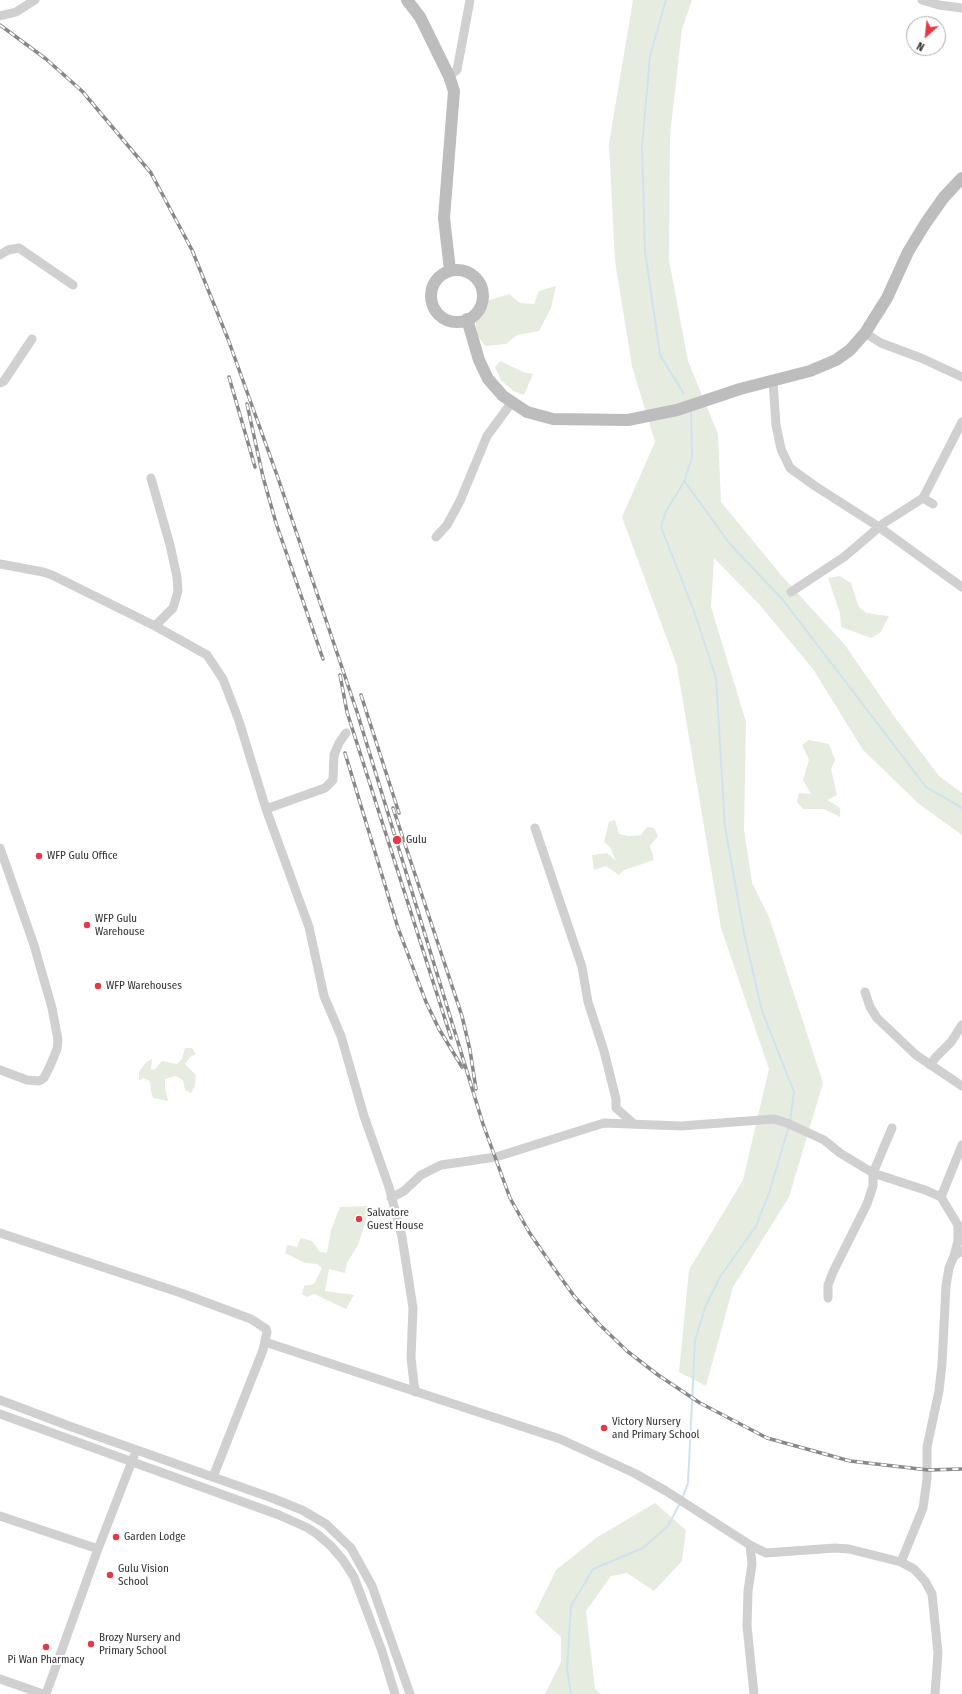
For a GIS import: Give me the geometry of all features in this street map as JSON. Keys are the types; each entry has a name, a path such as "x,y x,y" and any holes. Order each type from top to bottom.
{"street":[{"path":"0,16 16,12 36,0"},
{"path":"407,0 420,17 449,76 454,91 444,218 450,270"},
{"path":"449,76 457,70 470,0"},
{"path":"922,0 939,5 962,8"},
{"path":"467,320 479,360 488,379 503,396 527,412 553,419 628,420 677,410 740,389 810,371 836,360 850,350 865,333 887,298 908,252 925,224 944,197 962,178"},
{"path":"0,255 8,250 19,248 73,285"},
{"path":"454,269 467,271 478,280 484,293 482,306 473,317 467,320 460,322 446,320 435,312 430,298 432,285 440,274 454,269"},
{"path":"865,333 881,343 921,358 962,377"},
{"path":"0,383 4,381 32,339"},
{"path":"773,381 776,425 780,449 790,468 879,527 962,586"},
{"path":"436,537 447,525 460,501 487,436 512,402"},
{"path":"791,592 844,557 879,527 922,498 962,422"},
{"path":"150,478 170,545 177,576 178,591 172,608 155,626"},
{"path":"922,498 933,504"},
{"path":"0,564 52,575 155,626 207,655 223,679 239,721 266,809 309,927 324,996 341,1036 402,1237 413,1308 411,1358 415,1392"},
{"path":"266,809 325,788 333,780 334,755 339,743 346,733"},
{"path":"535,828 582,967 588,1002 606,1058 616,1099 616,1108 604,1123"},
{"path":"0,848 34,946 52,1008 58,1040 57,1049 50,1066 44,1078 39,1081 27,1080 0,1070"},
{"path":"865,992 870,1007 877,1018 916,1055 962,1086"},
{"path":"930,1065 951,1042 962,1025"},
{"path":"616,1108 633,1123"},
{"path":"391,1198 404,1191 421,1175 441,1165 496,1157 604,1123 682,1126 774,1120 787,1123 824,1140 840,1154 873,1173 925,1190 941,1197 960,1229 958,1254 949,1268 946,1286 939,1391 927,1447 926,1494 915,1529 901,1562"},
{"path":"828,1298 828,1284 867,1204 872,1186 873,1173 892,1128"},
{"path":"941,1197 962,1145"},
{"path":"0,1233 181,1293 250,1319 266,1329 265,1342 213,1477"},
{"path":"265,1342 560,1439 610,1461 666,1491 750,1545 766,1553 835,1548 849,1549 901,1562 914,1569 925,1581 932,1594 938,1653 934,1694"},
{"path":"0,1400 302,1510 326,1524 341,1536 362,1565 372,1586 410,1694"},
{"path":"0,1414 296,1522 313,1531 331,1546 343,1560 362,1596 382,1651 395,1694"},
{"path":"0,1679 45,1694 136,1449"},
{"path":"0,1516 98,1550"},
{"path":"750,1545 752,1564 748,1591 747,1626 754,1694"},
{"path":"752,1564 766,1553"}],"shaded area":[{"path":"633,0 692,0 682,29 670,135 669,260 688,361 718,434 721,502 781,575 845,645 896,719 939,776 962,793 962,835 919,804 863,750 813,669 759,604 714,558 711,607 746,722 744,829 752,883 769,917 823,1083 789,1197 733,1287 706,1386 679,1372 689,1270 743,1180 769,1069 721,928 677,666 622,517 655,442 632,366 615,261 609,143"},
{"path":"556,286 551,308 539,331 517,335 506,344 485,346 477,335 474,305 509,294 520,303 534,304 539,291"},
{"path":"500,361 523,372 533,374 524,395 513,391 501,380 495,367"},
{"path":"840,576 851,583 859,607 866,613 889,616 881,632 871,638 841,627 840,613 828,578"},
{"path":"809,740 829,744 835,760 831,769 837,795 827,800 840,808 840,817 824,809 803,809 797,802 799,793 811,794 803,780 809,760 802,745"},
{"path":"615,820 619,834 629,836 641,835 647,827 654,828 658,836 650,846 654,860 624,870 619,875 606,866 594,870 592,855 607,853 616,861 610,847 604,842 609,822"},
{"path":"185,1048 192,1048 196,1054 191,1056 185,1064 196,1075 195,1086 191,1093 185,1090 183,1080 176,1076 165,1079 168,1101 153,1098 150,1081 143,1078 139,1081 139,1072 146,1062 152,1059 151,1069 154,1070 162,1061 177,1064 182,1059"},
{"path":"370,1206 359,1243 347,1263 345,1273 329,1269 325,1291 354,1295 346,1309 314,1294 307,1297 302,1294 304,1286 314,1284 322,1268 317,1264 305,1263 285,1253 287,1245 297,1247 301,1238 312,1241 320,1252 327,1253 331,1230 340,1207"},
{"path":"655,1503 686,1530 682,1561 654,1591 627,1573 611,1576 586,1611 595,1689 601,1694 545,1694 561,1662 561,1637 535,1613 556,1570 596,1538"}],"waterway":[{"path":"666,0 650,56 642,146 645,251 660,355 684,394"},
{"path":"691,412 692,457 684,482 666,511 661,527 694,611 716,678 725,827 744,933 762,1011 794,1092 790,1122"},
{"path":"685,482 730,544 783,600 926,787 962,808"},
{"path":"682,1499 688,1483 695,1340 706,1305 720,1277 756,1226 769,1193 789,1126"},
{"path":"571,1694 567,1668 571,1606 593,1569 643,1548 668,1526 680,1503"}],"railway":[{"path":"0,25 46,59 82,91 151,173 192,250 228,339 278,478 357,712 483,1124 510,1198 529,1232 574,1296 600,1325 627,1351 658,1375 700,1403 767,1438 850,1461 928,1470 962,1469"},
{"path":"229,377 255,467"},
{"path":"247,404 263,477 276,523 323,659"},
{"path":"340,675 347,712 451,1038"},
{"path":"361,695 399,813"},
{"path":"345,753 398,928 426,1002 439,1029 462,1067"},
{"path":"393,808 462,1016 470,1050 476,1089"}],"place":[{"name":"Gulu","path":"397,840"},
{"name":"WFP Gulu Office","path":"39,856"},
{"name":"WFP Gulu Warehouse","path":"87,925"},
{"name":"WFP Warehouses","path":"98,986"},
{"name":"Salvatore Guest House","path":"359,1219"},
{"name":"Victory Nursery and Primary School","path":"604,1428"},
{"name":"Garden Lodge","path":"116,1537"},
{"name":"Gulu Vision School","path":"110,1575"},
{"name":"Brozy Nursery and Primary School","path":"91,1644"},
{"name":"Pi Wan Pharmacy","path":"46,1647"}]}
